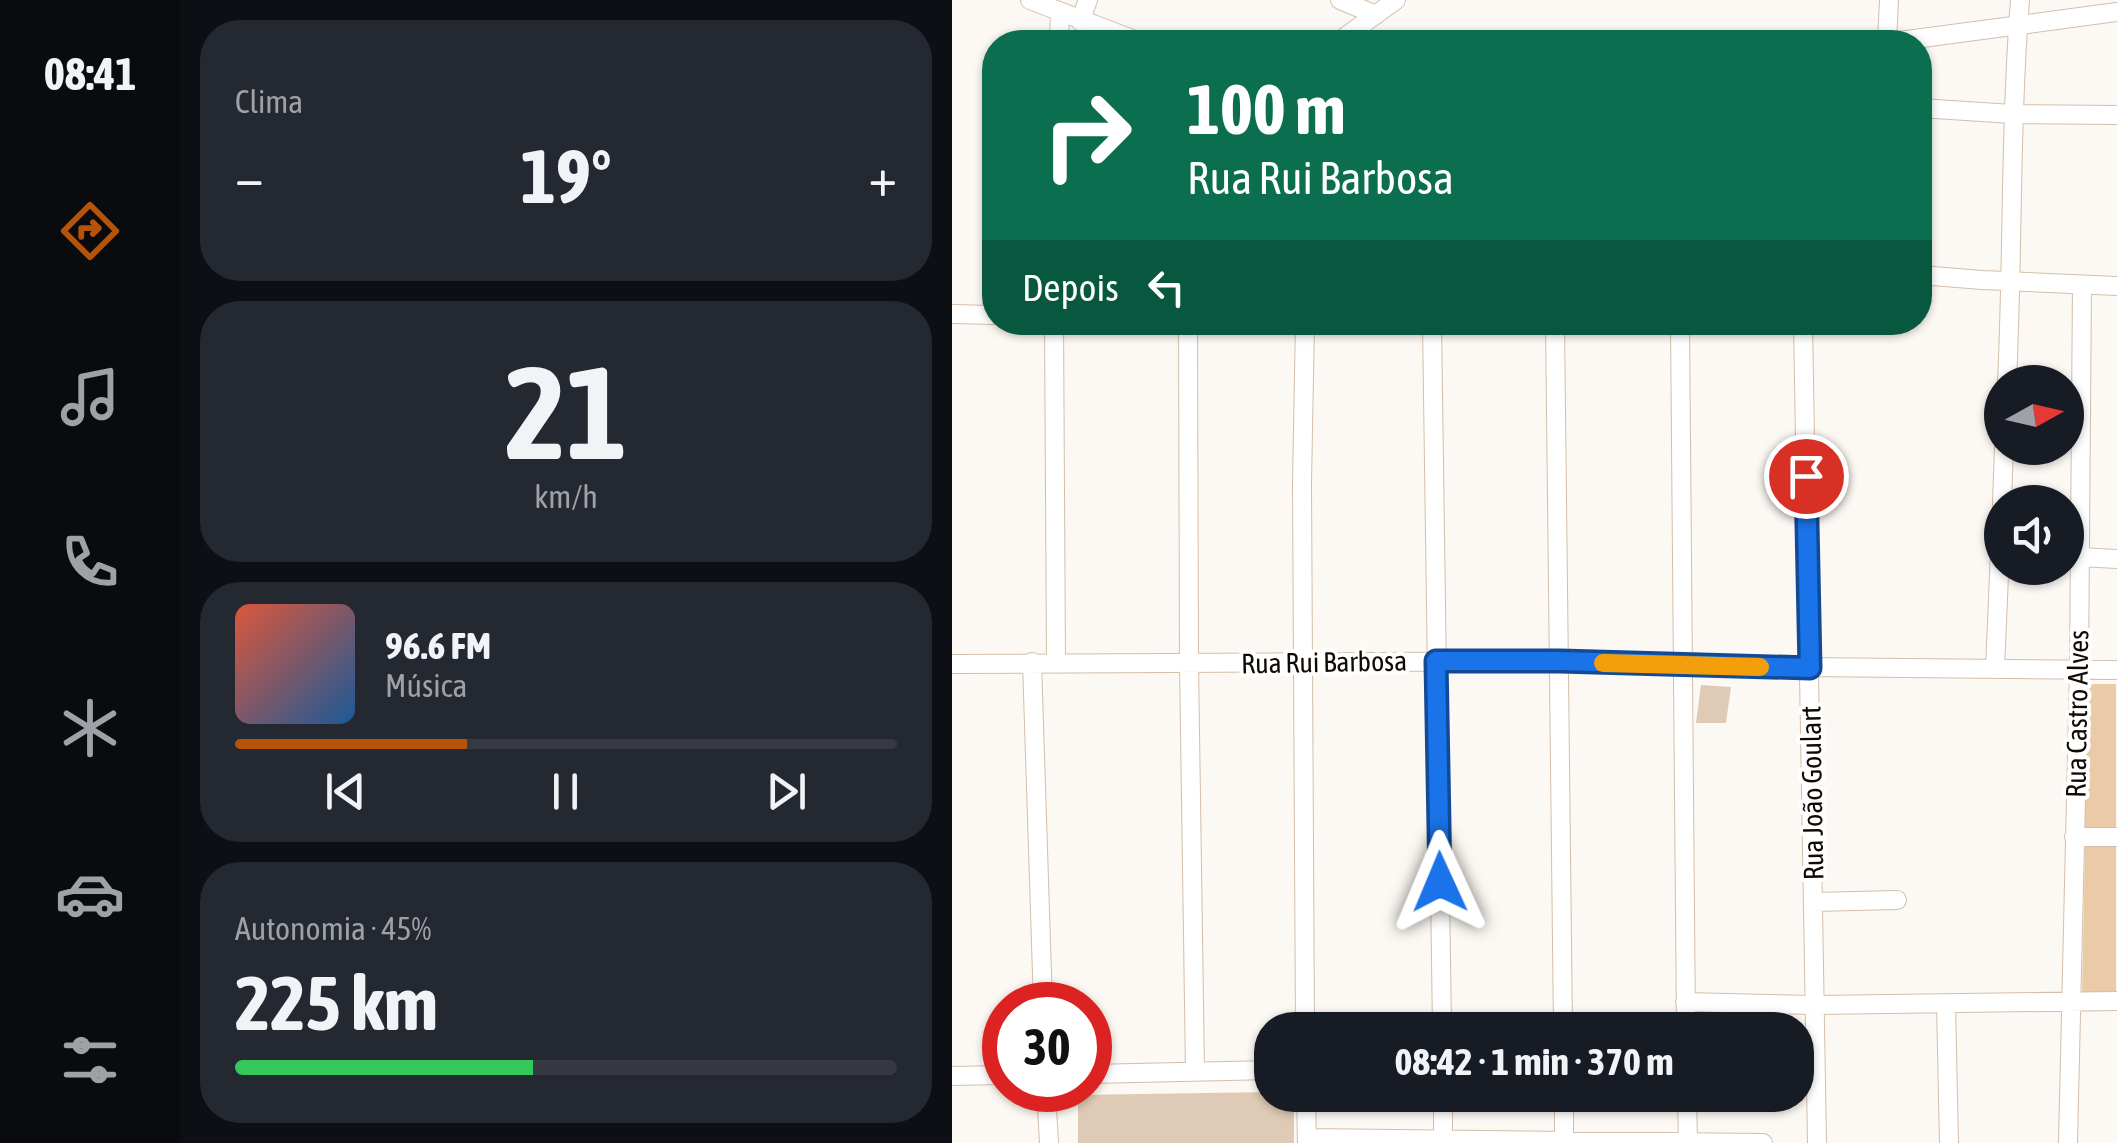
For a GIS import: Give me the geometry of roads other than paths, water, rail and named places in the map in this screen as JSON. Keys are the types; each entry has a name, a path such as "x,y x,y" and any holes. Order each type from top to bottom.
{"street":[{"path":"1030,0 1106,30"},
{"path":"1080,21 1088,0"},
{"path":"1340,0 1376,15"},
{"path":"1355,30 1396,0"},
{"path":"1889,0 1889,30"},
{"path":"2008,365 2012,114 2020,0"},
{"path":"1059,30 1060,12"},
{"path":"1932,36 2116,12"},
{"path":"1932,109 2116,115"},
{"path":"1932,275 2116,286"},
{"name":"Rua Castro Alves","path":"2081,485 2082,284"},
{"path":"952,314 982,315"},
{"path":"1054,335 1056,662"},
{"path":"1188,335 1195,1071"},
{"path":"1305,335 1305,1012"},
{"path":"1432,335 1442,1012"},
{"path":"1555,335 1563,1012"},
{"path":"1680,335 1686,1012"},
{"name":"Rua João Goulart","path":"1803,335 1816,1143"},
{"path":"2084,557 2116,558"},
{"path":"1995,669 1999,585"},
{"name":"Rua Castro Alves","path":"2068,1143 2080,585"},
{"name":"Rua Rui Barbosa","path":"952,664 1560,661 1682,666 2116,670"},
{"path":"1032,662 1042,982"},
{"path":"2074,838 2116,837"},
{"path":"1813,902 1897,900"},
{"path":"1686,1002 1815,1005 2116,1001"},
{"path":"1946,1004 1948,1143"},
{"path":"1112,1073 1254,1070"},
{"path":"952,1076 982,1076"},
{"path":"1047,1112 1049,1143"},
{"path":"1306,1112 1307,1140 1763,1143"},
{"path":"1442,1112 1443,1140"},
{"path":"1564,1112 1564,1142"},
{"path":"1687,1112 1688,1142"}]}
